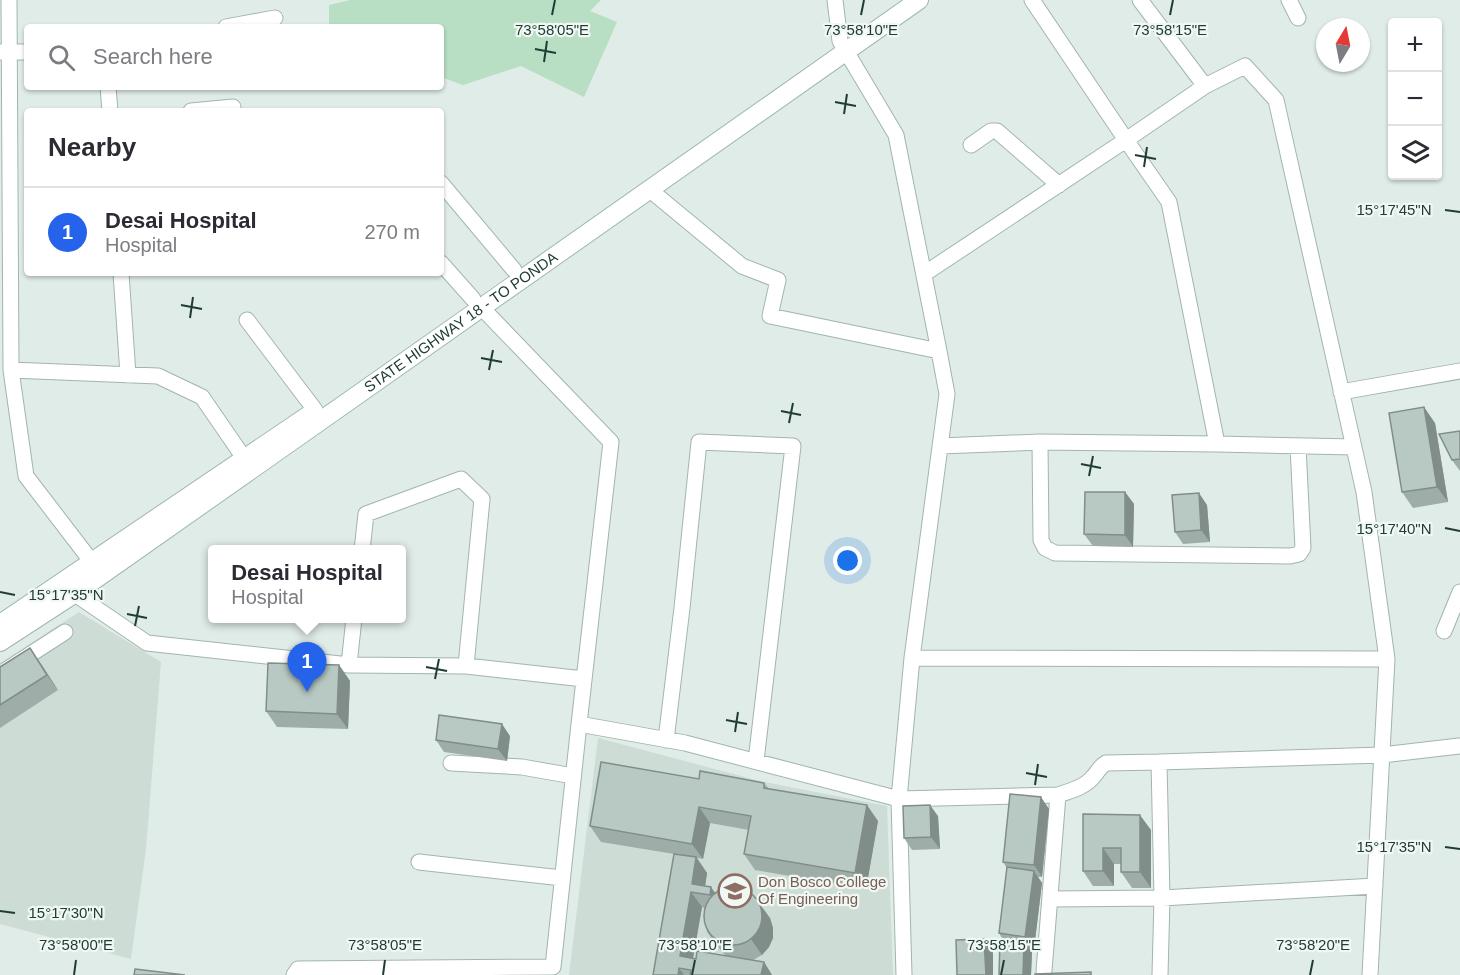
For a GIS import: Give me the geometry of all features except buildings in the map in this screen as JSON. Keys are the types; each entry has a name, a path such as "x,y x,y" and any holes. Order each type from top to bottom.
{"main road":[{"name":"STATE HIGHWAY 18 - TO PONDA","path":"0,642 244,458 650,190 843,46 898,0"},
{"name":"STATE HIGHWAY 18 - TO PONDA","path":"97,568 477,303 514,270 843,46 919,0"},
{"name":"STATE HIGHWAY 18 - TO PONDA","path":"0,624 70,588"}],"street":[{"path":"9,0 4,52 5,280 11,370 26,476 97,568"},
{"path":"835,0 843,46 896,135 947,394 912,658 899,799 904,975"},
{"path":"1032,0 1169,202 1217,444"},
{"path":"1140,0 1205,86"},
{"path":"1289,0 1298,18"},
{"path":"242,24 274,18"},
{"path":"4,52 24,52"},
{"path":"924,274 1205,86 1245,66 1276,100 1364,492 1388,660 1370,975"},
{"path":"108,90 110,108"},
{"path":"222,108 233,107"},
{"path":"971,145 991,131 997,131 1059,185"},
{"path":"444,187 514,270"},
{"path":"650,190 742,266 778,280 770,316 939,351"},
{"path":"294,975 298,969 553,967 611,442 444,266"},
{"path":"121,276 128,375"},
{"path":"247,320 315,410"},
{"path":"11,370 158,376 202,398 244,458"},
{"path":"1341,392 1460,371"},
{"path":"666,740 699,442 793,447 756,761"},
{"path":"940,446 1040,442 1354,447"},
{"path":"1040,442 1041,540 1045,548 1055,553 1290,556 1299,554 1303,548 1299,446"},
{"path":"362,545 366,514 461,479 482,498 466,666"},
{"path":"70,588 147,643 349,665 466,666 584,679"},
{"path":"1444,631 1460,592"},
{"path":"349,665 353,623"},
{"path":"0,674 65,632"},
{"path":"912,658 1388,660"},
{"path":"579,724 666,740 756,761 899,799 1058,795 1083,785 1093,778 1099,768 1106,763 1382,755 1459,746"},
{"path":"1159,762 1162,898 1160,975"},
{"path":"451,763 522,767 573,776"},
{"path":"1044,971 1058,795"},
{"path":"419,862 562,878"},
{"path":"1051,899 1162,898 1375,886"}],"shaded area":[{"path":"79,612 161,662 146,849 131,959 0,924 0,663"},
{"name":"Don Bosco College Of Engineering","path":"598,738 760,781 887,806 893,975 569,975"}],"green space":[{"path":"350,0 601,0 590,11 617,22 584,97 521,66 463,85 444,78 444,24 329,24 329,5"}],"place":[{"name":"Desai Hospital","path":"307,692"},
{"name":"Don Bosco College Of Engineering","path":"735,891"}]}
